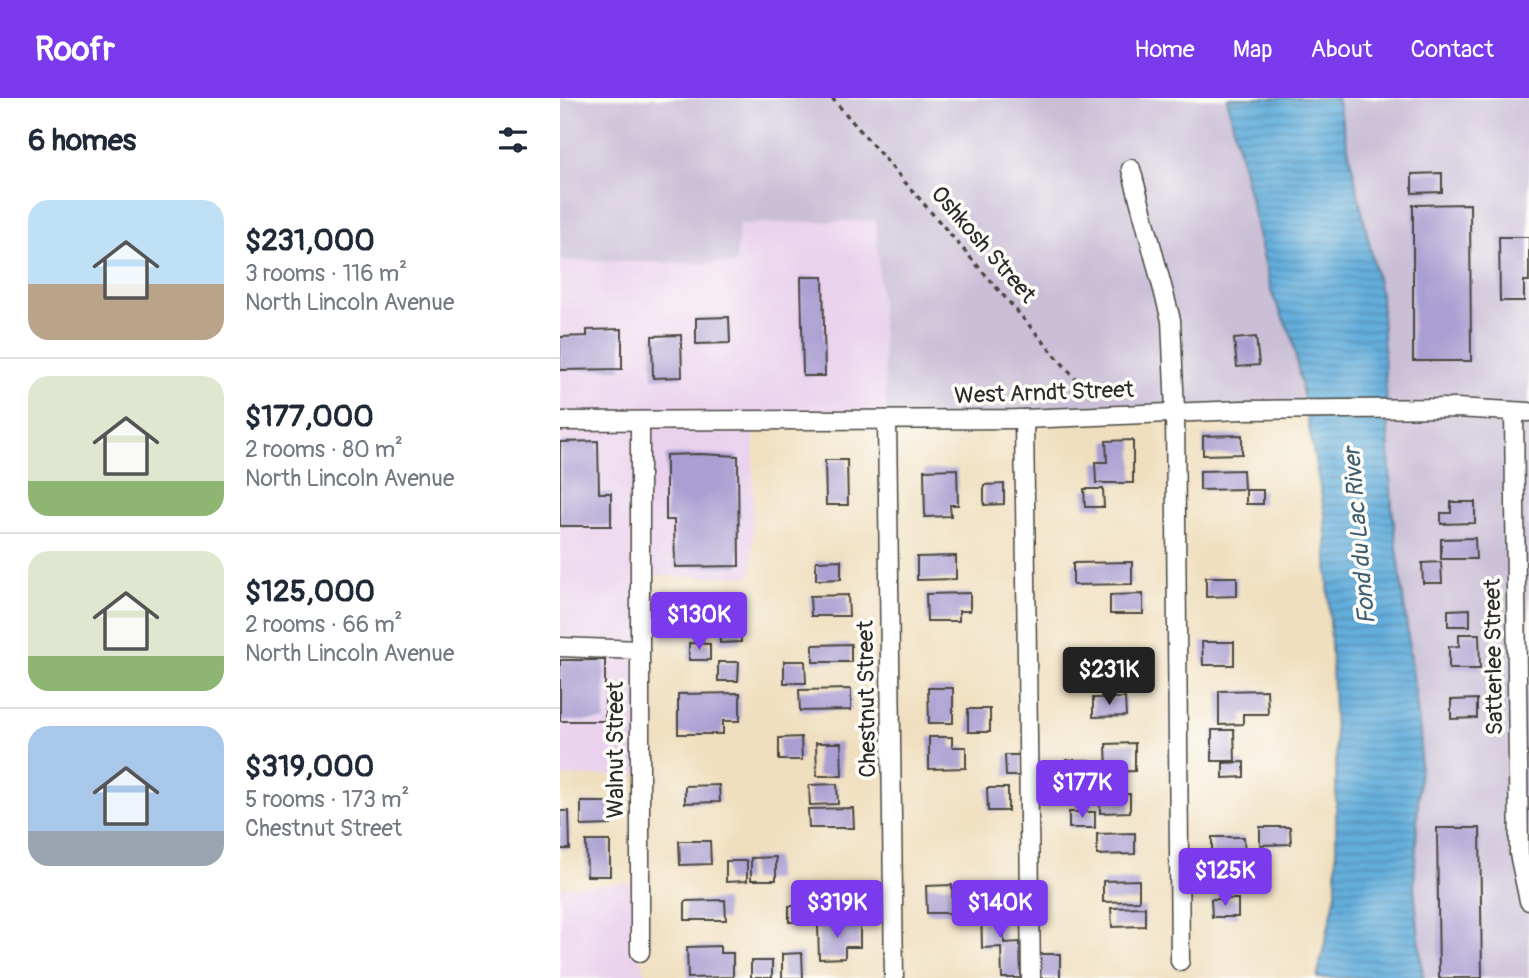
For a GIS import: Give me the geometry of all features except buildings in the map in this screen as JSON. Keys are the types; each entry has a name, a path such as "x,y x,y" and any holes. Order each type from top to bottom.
{"street":[{"path":"1131,169 1171,320 1175,411 1180,961"},
{"name":"West Arndt Street","path":"560,421 1024,419 1242,410 1456,408 1522,412"},
{"name":"Satterlee Street","path":"1522,412 1519,854 1529,901"},
{"path":"1024,419 1031,978"},
{"name":"Chestnut Street","path":"887,420 894,978"},
{"name":"Walnut Street","path":"640,421 640,952"},
{"path":"560,647 640,650"}],"path":[{"name":"Oshkosh Street","path":"832,98 1107,415"}],"shaded area":[{"path":"560,98 1227,98 1272,294 1292,337 1303,410 887,420 876,220 739,224 736,264 560,260"},
{"path":"1337,98 1529,98 1529,978 1423,978 1414,887 1381,297"},
{"path":"876,220 887,420 754,420 752,576 640,576 640,775 560,776 560,260 736,264 738,224"},
{"path":"640,882 640,959 648,978 560,978 560,887"}],"water":[{"name":"Fond du Lac River","path":"1227,98 1337,98 1381,297 1392,508 1421,740 1414,887 1423,978 1317,978 1336,893 1336,757 1325,514 1292,337 1272,294"}]}
